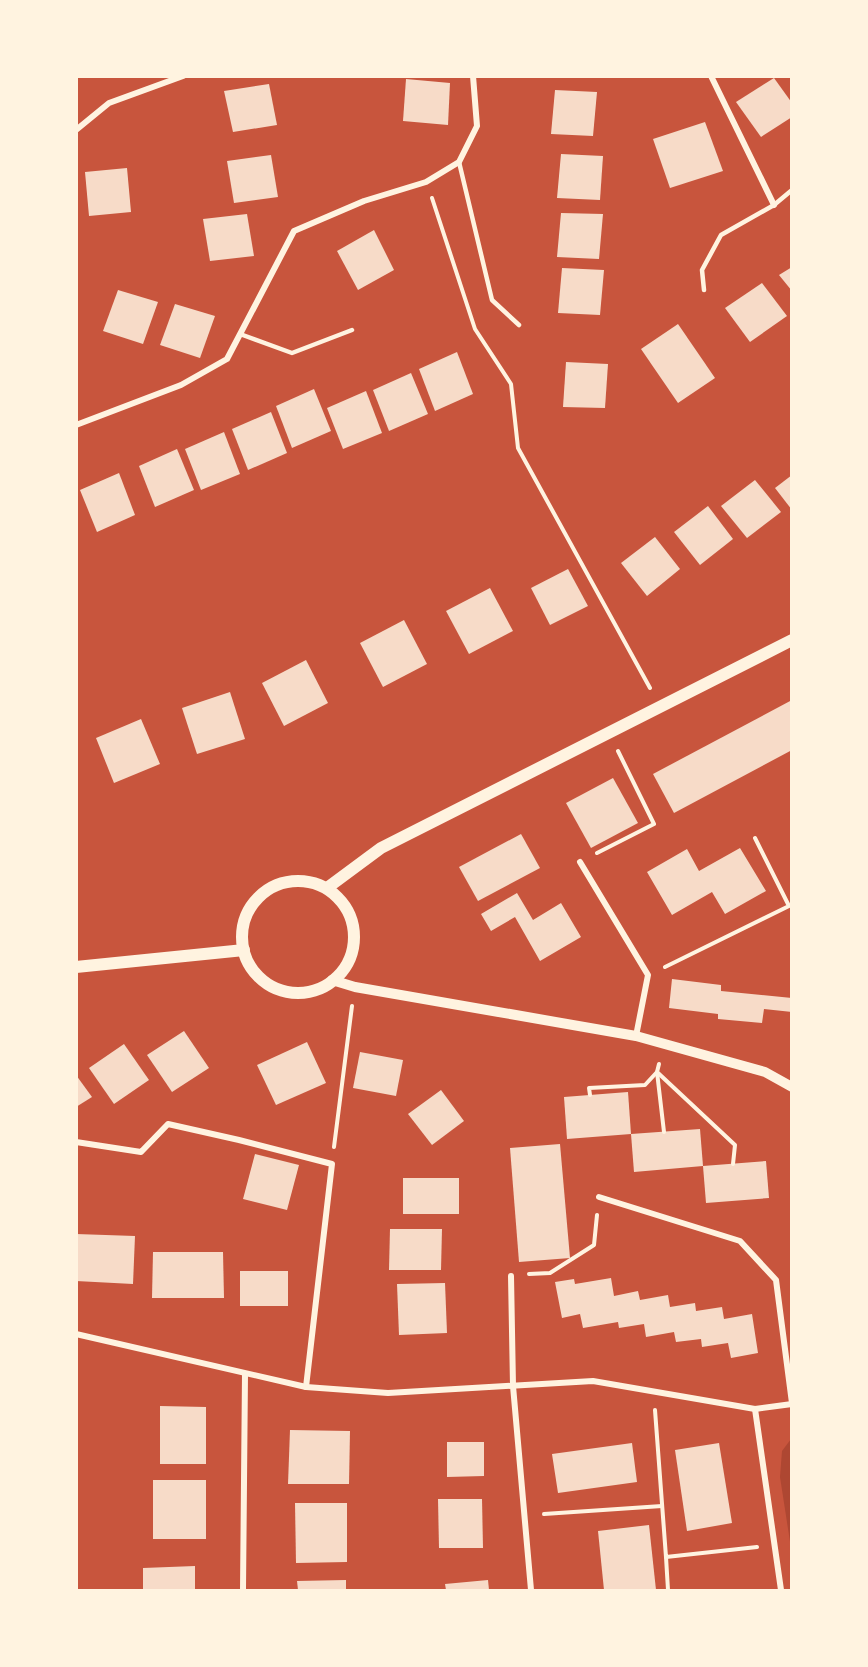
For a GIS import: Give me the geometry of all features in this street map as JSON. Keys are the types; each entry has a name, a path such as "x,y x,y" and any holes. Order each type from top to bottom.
{"main road":[{"path":"327,888 381,848 659,705 792,640"},
{"path":"288,881 308,881 327,888 340,898 350,914 355,933 349,962 332,980 312,991 293,993 274,987 252,968 244,950 242,931 246,915 257,899 272,887 288,881"},
{"path":"76,967 244,950"}],"street":[{"path":"76,130 109,103 183,76"},
{"path":"76,425 181,385 227,359 294,231 364,201 426,182 459,162 477,126 473,76"},
{"path":"711,76 774,205"},
{"path":"580,862 648,975 636,1036"},
{"path":"332,980 355,987 636,1036 765,1072 792,1087"},
{"path":"76,1142 141,1152 168,1125 239,1140 332,1164 306,1387"},
{"path":"76,1334 306,1387 388,1393 593,1381 755,1409 792,1403 776,1280 740,1241 599,1197"},
{"path":"511,1276 513,1386 531,1590"},
{"path":"243,1590 245,1374"},
{"path":"755,1409 781,1590"}],"lane":[{"path":"459,162 492,300 519,325"},
{"path":"704,290 702,270 721,236 774,205 792,190"},
{"path":"240,334 292,353 352,330"}],"path":[{"path":"426,182 475,329 510,384 518,448 659,705"},
{"path":"580,862 654,824 609,731"},
{"path":"648,975 790,908 755,838"},
{"path":"332,1164 355,987"},
{"path":"664,1043 657,1072 664,1132"},
{"path":"590,1095 589,1088 645,1085 657,1072"},
{"path":"657,1072 735,1145 733,1164"},
{"path":"511,1276 550,1273 594,1245 599,1197"},
{"path":"654,1392 668,1590"},
{"path":"525,1515 662,1506"},
{"path":"666,1557 775,1545"}],"shaded area":[{"path":"791,1439 791,1548 780,1477 782,1451"}],"building":[{"path":"774,78 792,103 792,117 761,137 736,102"},
{"path":"406,79 450,83 448,125 403,121"},
{"path":"269,84 277,125 233,132 224,91"},
{"path":"555,90 597,92 593,136 551,134"},
{"path":"705,122 723,171 670,188 653,139"},
{"path":"561,154 603,156 600,200 557,198"},
{"path":"271,155 278,197 234,203 227,161"},
{"path":"127,168 131,212 89,216 85,172"},
{"path":"561,213 603,214 599,259 557,257"},
{"path":"247,214 254,256 210,261 203,219"},
{"path":"374,230 394,270 358,290 337,251"},
{"path":"792,267 792,291 779,275"},
{"path":"562,268 604,270 600,315 558,313"},
{"path":"762,283 787,316 750,342 725,308"},
{"path":"118,290 158,302 143,344 103,331"},
{"path":"175,304 215,316 200,358 160,345"},
{"path":"678,324 715,378 678,403 641,349"},
{"path":"457,352 473,394 435,411 419,369"},
{"path":"566,362 608,364 605,408 563,407"},
{"path":"411,373 428,414 389,431 373,390"},
{"path":"314,389 331,431 292,448 276,406"},
{"path":"366,391 382,433 343,449 327,408"},
{"path":"271,412 287,453 248,470 232,429"},
{"path":"224,432 240,474 201,490 185,449"},
{"path":"177,449 194,490 155,507 139,466"},
{"path":"119,473 135,515 97,532 80,490"},
{"path":"792,475 792,510 775,488"},
{"path":"755,480 781,512 747,538 721,506"},
{"path":"708,506 733,539 700,565 674,532"},
{"path":"655,537 680,569 647,596 621,563"},
{"path":"568,569 588,606 550,625 531,588"},
{"path":"490,588 513,631 469,654 446,611"},
{"path":"404,620 427,664 383,687 360,643"},
{"path":"306,660 328,703 284,726 262,683"},
{"path":"230,692 245,739 197,754 182,708"},
{"path":"792,700 792,750 674,813 653,774"},
{"path":"141,719 160,764 114,783 96,738"},
{"path":"613,778 638,823 591,848 566,803"},
{"path":"521,834 540,868 478,901 459,867"},
{"path":"740,848 766,891 725,914 712,892 672,915 647,872 687,849 699,871"},
{"path":"517,893 533,920 561,903 581,937 540,961 515,917 491,931 481,914"},
{"path":"672,979 721,985 721,991 792,998 792,1012 764,1009 762,1023 718,1019 718,1014 669,1008"},
{"path":"184,1031 209,1068 172,1092 147,1055"},
{"path":"307,1042 326,1083 276,1105 257,1065"},
{"path":"124,1044 149,1080 114,1104 89,1068"},
{"path":"360,1052 403,1060 396,1096 353,1088"},
{"path":"76,1075 92,1097 76,1107"},
{"path":"441,1090 464,1121 432,1145 408,1114"},
{"path":"628,1092 631,1134 567,1139 564,1097"},
{"path":"700,1129 703,1166 634,1172 631,1134"},
{"path":"560,1144 570,1258 519,1262 510,1148"},
{"path":"255,1154 299,1165 287,1210 243,1199"},
{"path":"766,1161 769,1198 706,1203 703,1166"},
{"path":"403,1178 459,1178 459,1214 403,1214"},
{"path":"390,1229 442,1229 441,1270 389,1270"},
{"path":"76,1234 135,1236 133,1284 76,1281"},
{"path":"153,1252 223,1252 224,1298 152,1298"},
{"path":"240,1271 288,1271 288,1306 240,1306"},
{"path":"611,1278 614,1296 638,1291 640,1300 668,1295 670,1307 695,1303 696,1311 722,1307 724,1319 752,1314 758,1353 731,1358 728,1343 702,1347 701,1339 676,1342 674,1332 646,1337 644,1324 619,1328 618,1322 583,1328 580,1314 562,1318 555,1282 574,1279 575,1284"},
{"path":"445,1283 447,1333 399,1335 397,1284"},
{"path":"160,1406 206,1407 206,1464 160,1464"},
{"path":"290,1430 350,1431 349,1484 288,1484"},
{"path":"447,1442 484,1442 484,1476 447,1477"},
{"path":"632,1443 637,1482 558,1493 552,1454"},
{"path":"719,1443 732,1523 687,1531 675,1450"},
{"path":"153,1480 206,1480 206,1539 153,1539"},
{"path":"438,1499 482,1499 483,1548 439,1548"},
{"path":"295,1503 347,1503 347,1562 296,1563"},
{"path":"649,1525 656,1590 604,1590 598,1531"},
{"path":"195,1566 195,1590 143,1590 143,1568"},
{"path":"346,1580 346,1590 298,1590 297,1581"},
{"path":"488,1580 489,1590 446,1590 445,1584"}]}
